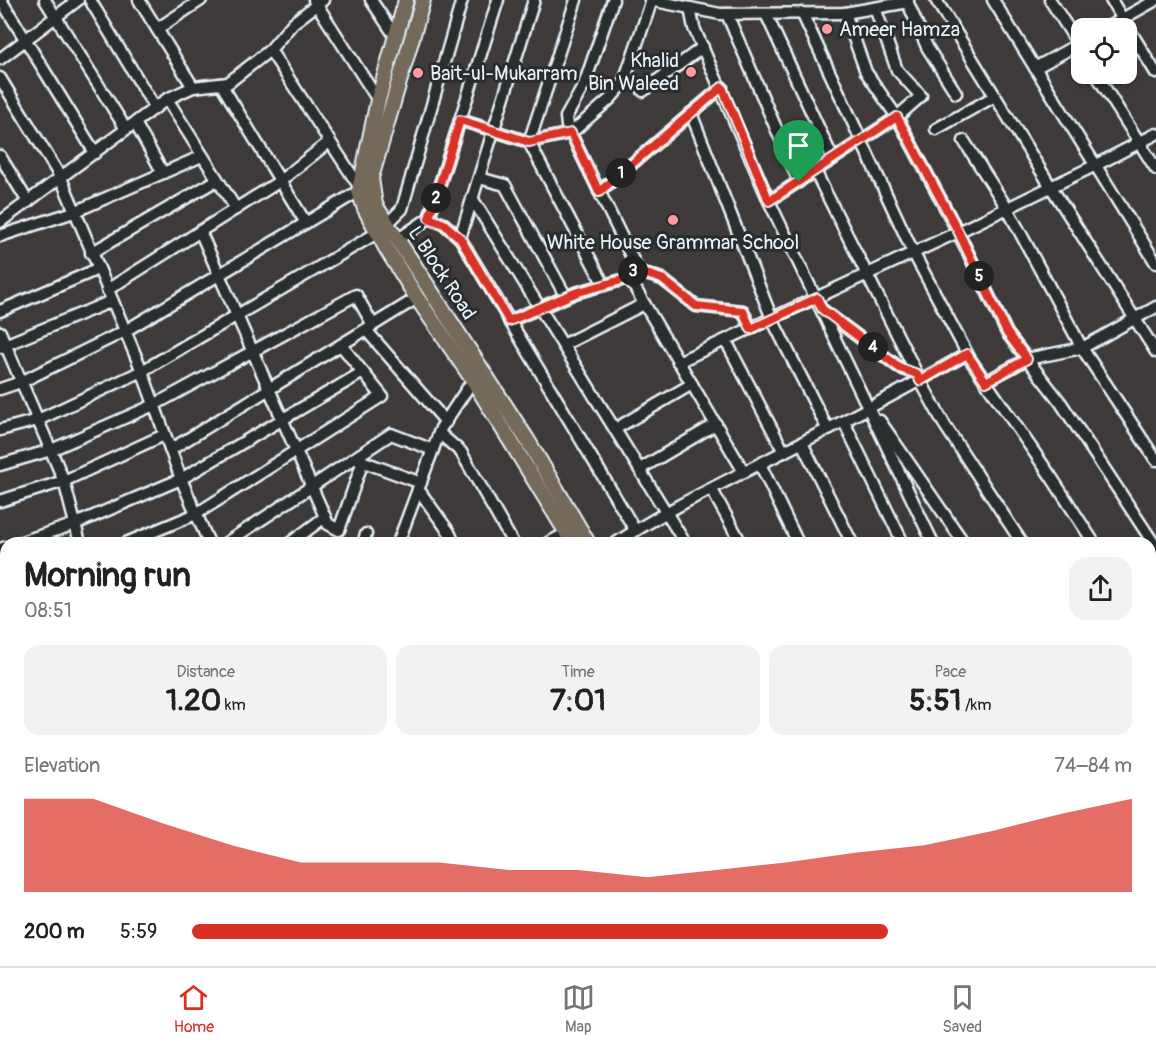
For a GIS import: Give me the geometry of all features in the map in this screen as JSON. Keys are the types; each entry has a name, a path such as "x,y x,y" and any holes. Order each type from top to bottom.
{"main road":[{"path":"359,188 378,100 406,0"},
{"name":"L Block Road","path":"423,0 371,178 375,206 382,229 397,240 528,441 584,537"},
{"name":"L Block Road","path":"359,188 417,298 473,380 569,537"}],"street":[{"path":"1,0 95,153"},
{"path":"45,0 163,173"},
{"path":"0,59 78,0"},
{"path":"90,0 155,108"},
{"path":"139,0 193,87"},
{"path":"157,29 189,3 201,0"},
{"path":"371,0 395,36"},
{"path":"0,430 38,420 142,371 382,229 402,209 462,0"},
{"path":"397,240 429,218 498,0"},
{"path":"460,238 534,0"},
{"path":"576,0 529,142 604,285"},
{"path":"613,0 584,85 567,117 567,126 636,266 632,274 644,304 744,472"},
{"path":"460,120 529,142 571,133 610,99 623,84 651,0 692,5 727,14 845,13 903,3 908,0 927,47 956,93"},
{"path":"936,0 1156,352"},
{"path":"993,0 1156,263"},
{"path":"1050,0 1071,32"},
{"path":"1111,0 1122,18"},
{"path":"1125,18 1156,0"},
{"path":"0,222 167,99 193,87 228,83 270,50 293,23 318,2 378,100"},
{"path":"692,5 694,28 722,87 769,201 871,409 930,537"},
{"path":"769,201 897,117 921,96 897,70 875,8"},
{"path":"802,13 913,252 967,354 1090,537"},
{"path":"845,13 866,72 897,117 958,231 1007,333 1061,403 1149,537"},
{"path":"727,14 799,182"},
{"path":"766,14 833,159"},
{"path":"1137,42 1156,73"},
{"path":"644,91 703,47"},
{"path":"0,389 21,382 124,331 306,223 359,188 270,50"},
{"path":"1035,68 1071,50"},
{"path":"0,78 61,178 142,371 164,435 204,537"},
{"path":"221,84 306,223"},
{"path":"1102,84 1156,169"},
{"path":"599,192 722,87"},
{"path":"936,129 995,96"},
{"path":"167,99 236,209"},
{"path":"691,113 772,319 828,430"},
{"path":"678,362 1007,208 1156,134"},
{"path":"964,141 1007,208 1082,348 1156,460"},
{"path":"107,290 280,181 329,142"},
{"path":"0,156 28,202"},
{"path":"0,236 74,212 202,156"},
{"path":"815,171 944,424 1018,537"},
{"path":"478,178 504,185 566,297"},
{"path":"91,253 217,180"},
{"path":"472,198 682,537"},
{"path":"429,218 444,224 460,238 635,530"},
{"path":"200,231 328,524 339,530 359,460"},
{"path":"0,311 98,269"},
{"path":"509,321 566,297 632,274 662,279 696,306 743,311 751,329"},
{"path":"0,465 51,450 154,405 356,295 370,328 446,422"},
{"path":"170,450 417,298"},
{"path":"3,346 112,301"},
{"path":"562,345 644,304"},
{"path":"986,382 1027,359 1082,348 1156,308"},
{"path":"822,309 900,368 919,377"},
{"path":"0,332 3,346 64,481 78,537"},
{"path":"726,340 784,452"},
{"path":"140,537 196,514 382,396 341,345"},
{"path":"627,537 635,530 744,472 871,409 919,377 967,354"},
{"path":"36,537 75,524 181,479 363,372"},
{"path":"400,537 439,433 473,380"},
{"path":"615,429 692,384"},
{"path":"871,409 960,537"},
{"path":"844,422 900,537"},
{"path":"640,470 716,424"},
{"path":"439,433 461,452 510,537"},
{"path":"235,537 312,487 359,460 391,434 433,450"},
{"path":"0,501 64,481 164,435"},
{"path":"802,443 849,537"},
{"path":"359,460 420,486 451,537"},
{"path":"760,464 795,537"},
{"path":"712,490 738,537"},
{"path":"298,537 325,517"}],"place":[{"name":"Ameer Hamza","path":"827,29"},
{"name":"Khalid Bin Waleed","path":"691,72"},
{"name":"Bait-ul-Mukarram","path":"418,73"},
{"name":"White House Grammar School","path":"673,220"}],"route":[{"path":"722,87 769,201 799,182 897,117 958,231 1007,333 1027,359 986,382 967,354 920,381 917,374 900,368 822,309 817,298 751,329 743,311 696,306 662,279 634,270 629,278 575,293 509,321 460,238 444,224 429,218 460,120 529,142 571,133 599,192 722,87"}]}
